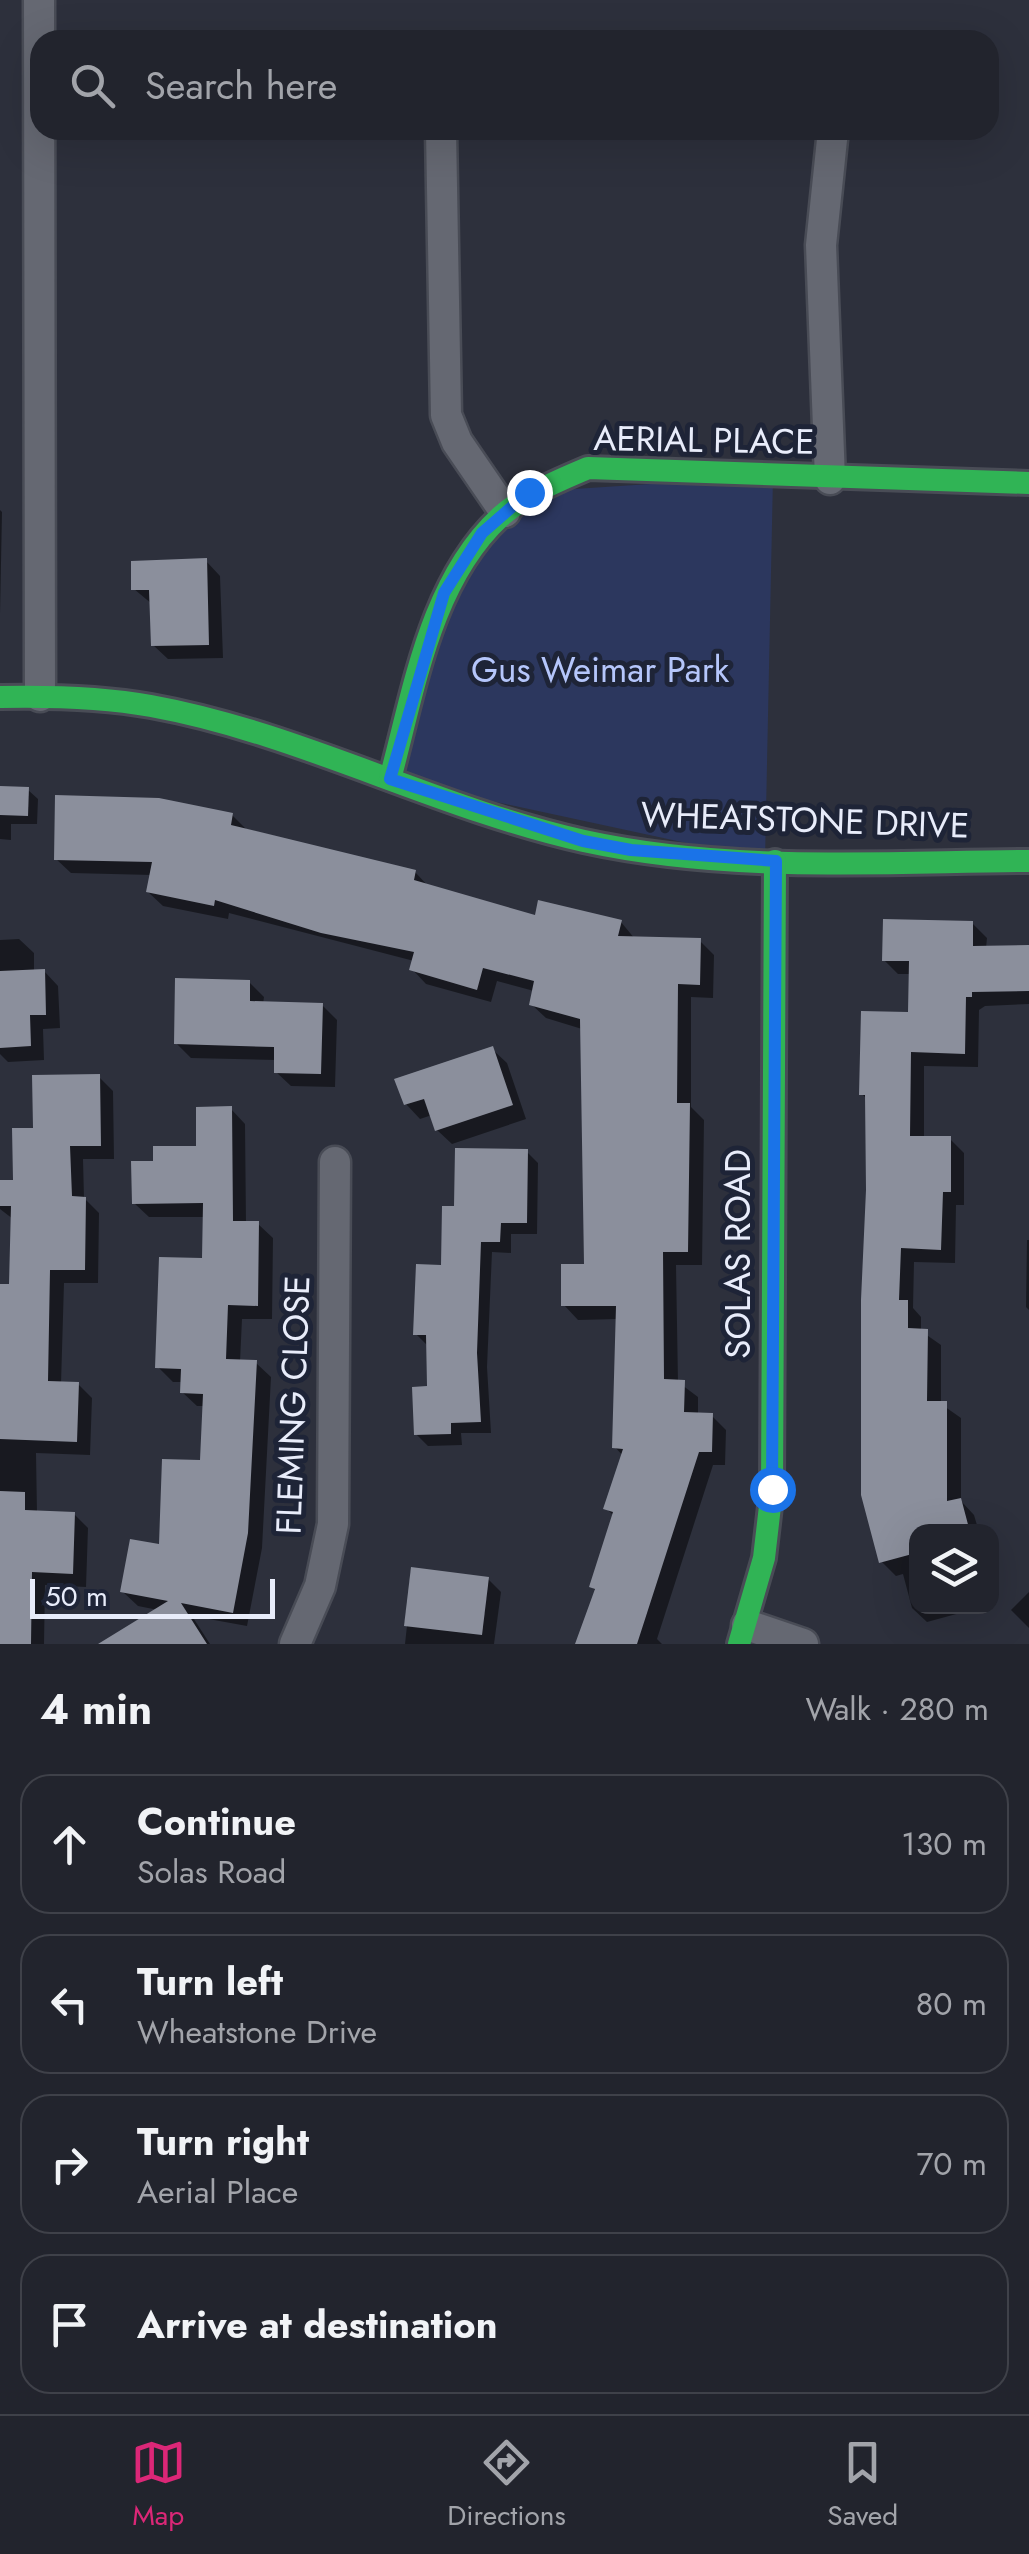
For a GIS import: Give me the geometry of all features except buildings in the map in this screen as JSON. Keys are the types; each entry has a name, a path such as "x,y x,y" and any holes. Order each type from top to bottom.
{"street":[{"path":"39,0 39,30"},
{"path":"39,140 40,696"},
{"path":"441,140 446,415 457,442 505,512"},
{"path":"830,479 821,245 832,140"},
{"name":"AERIAL PLACE","path":"390,779 444,593 482,533 529,492 588,468 1029,484"},
{"name":"WHEATSTONE DRIVE","path":"0,696 40,696 172,710 583,841 631,850 776,861 1029,861"},
{"name":"SOLAS ROAD","path":"743,1634 764,1558 772,1489 776,861"},
{"name":"FLEMING CLOSE","path":"295,1644 320,1586 334,1524 335,1162"},
{"path":"743,1634 803,1644"}],"green space":[{"name":"Gus Weimar Park","path":"773,476 765,860 390,779 444,593 529,492"}],"traffic: fast":[{"path":"390,779 428,639 457,573 476,543 500,517 553,483 588,468 1029,483"},
{"path":"0,697 113,701 206,718 529,827 639,851 750,862 1029,861"},
{"path":"739,1644 764,1558 772,1489 775,861"}],"route":[{"path":"529,492 482,533 444,593 390,779 583,841 631,850 776,861 772,1489"}]}
